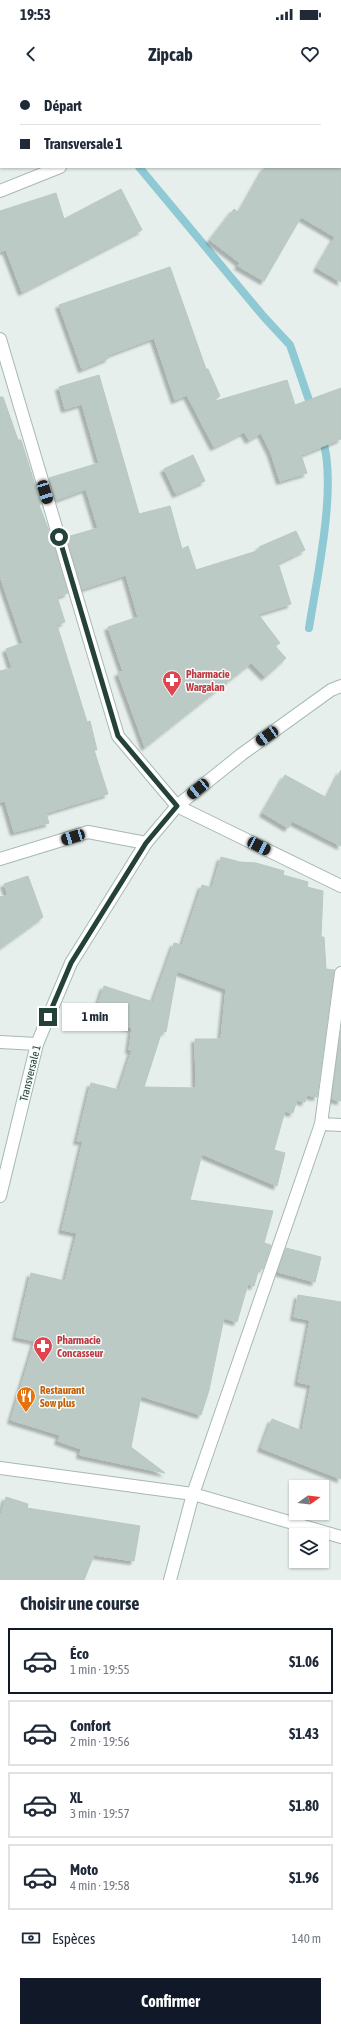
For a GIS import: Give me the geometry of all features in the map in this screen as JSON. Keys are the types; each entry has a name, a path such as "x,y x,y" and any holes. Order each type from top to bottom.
{"street":[{"path":"0,190 57,168"},
{"path":"0,339 118,736 177,806 341,886"},
{"name":"Transversale 1","path":"0,1196 37,1044 71,963 146,843 177,806 242,754 331,690 341,686"},
{"path":"0,859 88,832 146,843"},
{"path":"170,1580 193,1494 321,1124 341,973"},
{"path":"0,1042 37,1044"},
{"path":"321,1124 341,1125"},
{"path":"0,1468 193,1494 341,1537"}],"building":[{"path":"264,168 341,168 341,282 317,268 335,237 301,217 264,281 238,266 240,263 210,240 234,209 239,213"},
{"path":"121,189 142,230 22,292 6,250 0,252 0,211 56,193 64,219"},
{"path":"170,267 206,369 208,369 220,396 212,402 287,380 295,405 341,388 341,439 301,455 307,473 280,481 271,453 261,433 249,440 244,432 214,447 187,395 175,400 154,338 108,355 109,358 82,369 59,305"},
{"path":"99,375 139,514 170,506 182,549 188,546 196,570 260,550 259,547 296,531 305,550 278,563 291,604 258,614 280,643 275,646 286,658 265,677 251,663 145,747 118,673 123,671 108,627 138,617 126,575 82,589 67,537 98,528 86,489 56,500 49,478 99,463 82,404 65,409 59,387"},
{"path":"0,397 3,397 18,440 21,440 41,504 39,505 51,536 68,593 57,597 65,622 57,625 87,722 90,721 97,750 94,750 108,794 46,813 49,823 14,832 5,801 0,802 0,671 12,668 6,649 23,643 0,576"},
{"path":"193,455 205,481 176,494 164,469"},
{"path":"341,770 341,846 292,821 288,828 263,813 285,775 327,798"},
{"path":"221,857 240,862 256,863 284,871 283,875 308,882 307,887 323,891 321,937 324,937 326,969 334,970 317,1097 307,1095 305,1102 297,1100 293,1113 285,1111 274,1150 285,1153 277,1186 202,1154 190,1200 273,1211 264,1243 271,1245 263,1269 259,1268 254,1286 248,1284 237,1322 224,1318 209,1390 201,1415 141,1396 131,1447 165,1473 80,1455 81,1449 58,1441 60,1435 11,1420 35,1341 16,1337 31,1273 65,1281 77,1233 62,1230 83,1141 77,1141 91,1083 119,1090 132,1050 129,1050 132,1028 94,1016 104,986 153,1002 174,943 182,945 202,885 212,888","holes":["177,971 226,989 221,1039 195,1039 196,1088 144,1087 162,1031 166,1032"]},
{"path":"28,876 43,917 0,948 0,897 8,895 4,884"},
{"path":"341,1030 341,1101 332,1099"},
{"path":"286,1248 321,1257 315,1282 278,1272"},
{"path":"298,1295 341,1302 341,1479 261,1448 272,1419 302,1431 311,1385 298,1382 310,1320 294,1317"},
{"path":"6,1497 28,1504 27,1508 140,1526 134,1561 94,1555 84,1580 0,1580 0,1518"}],"waterway":[{"path":"140,168 264,317 290,345 312,409"},
{"path":"309,628 321,558 327,505 328,480 322,437"}],"place":[{"name":"Pharmacie Wargalan","path":"172,697"},
{"name":"Pharmacie Concasseur","path":"43,1363"},
{"name":"Restaurant Sow plus","path":"26,1413"}],"route":[{"path":"48,1017 71,963 146,843 177,806 118,736 59,537"}]}
